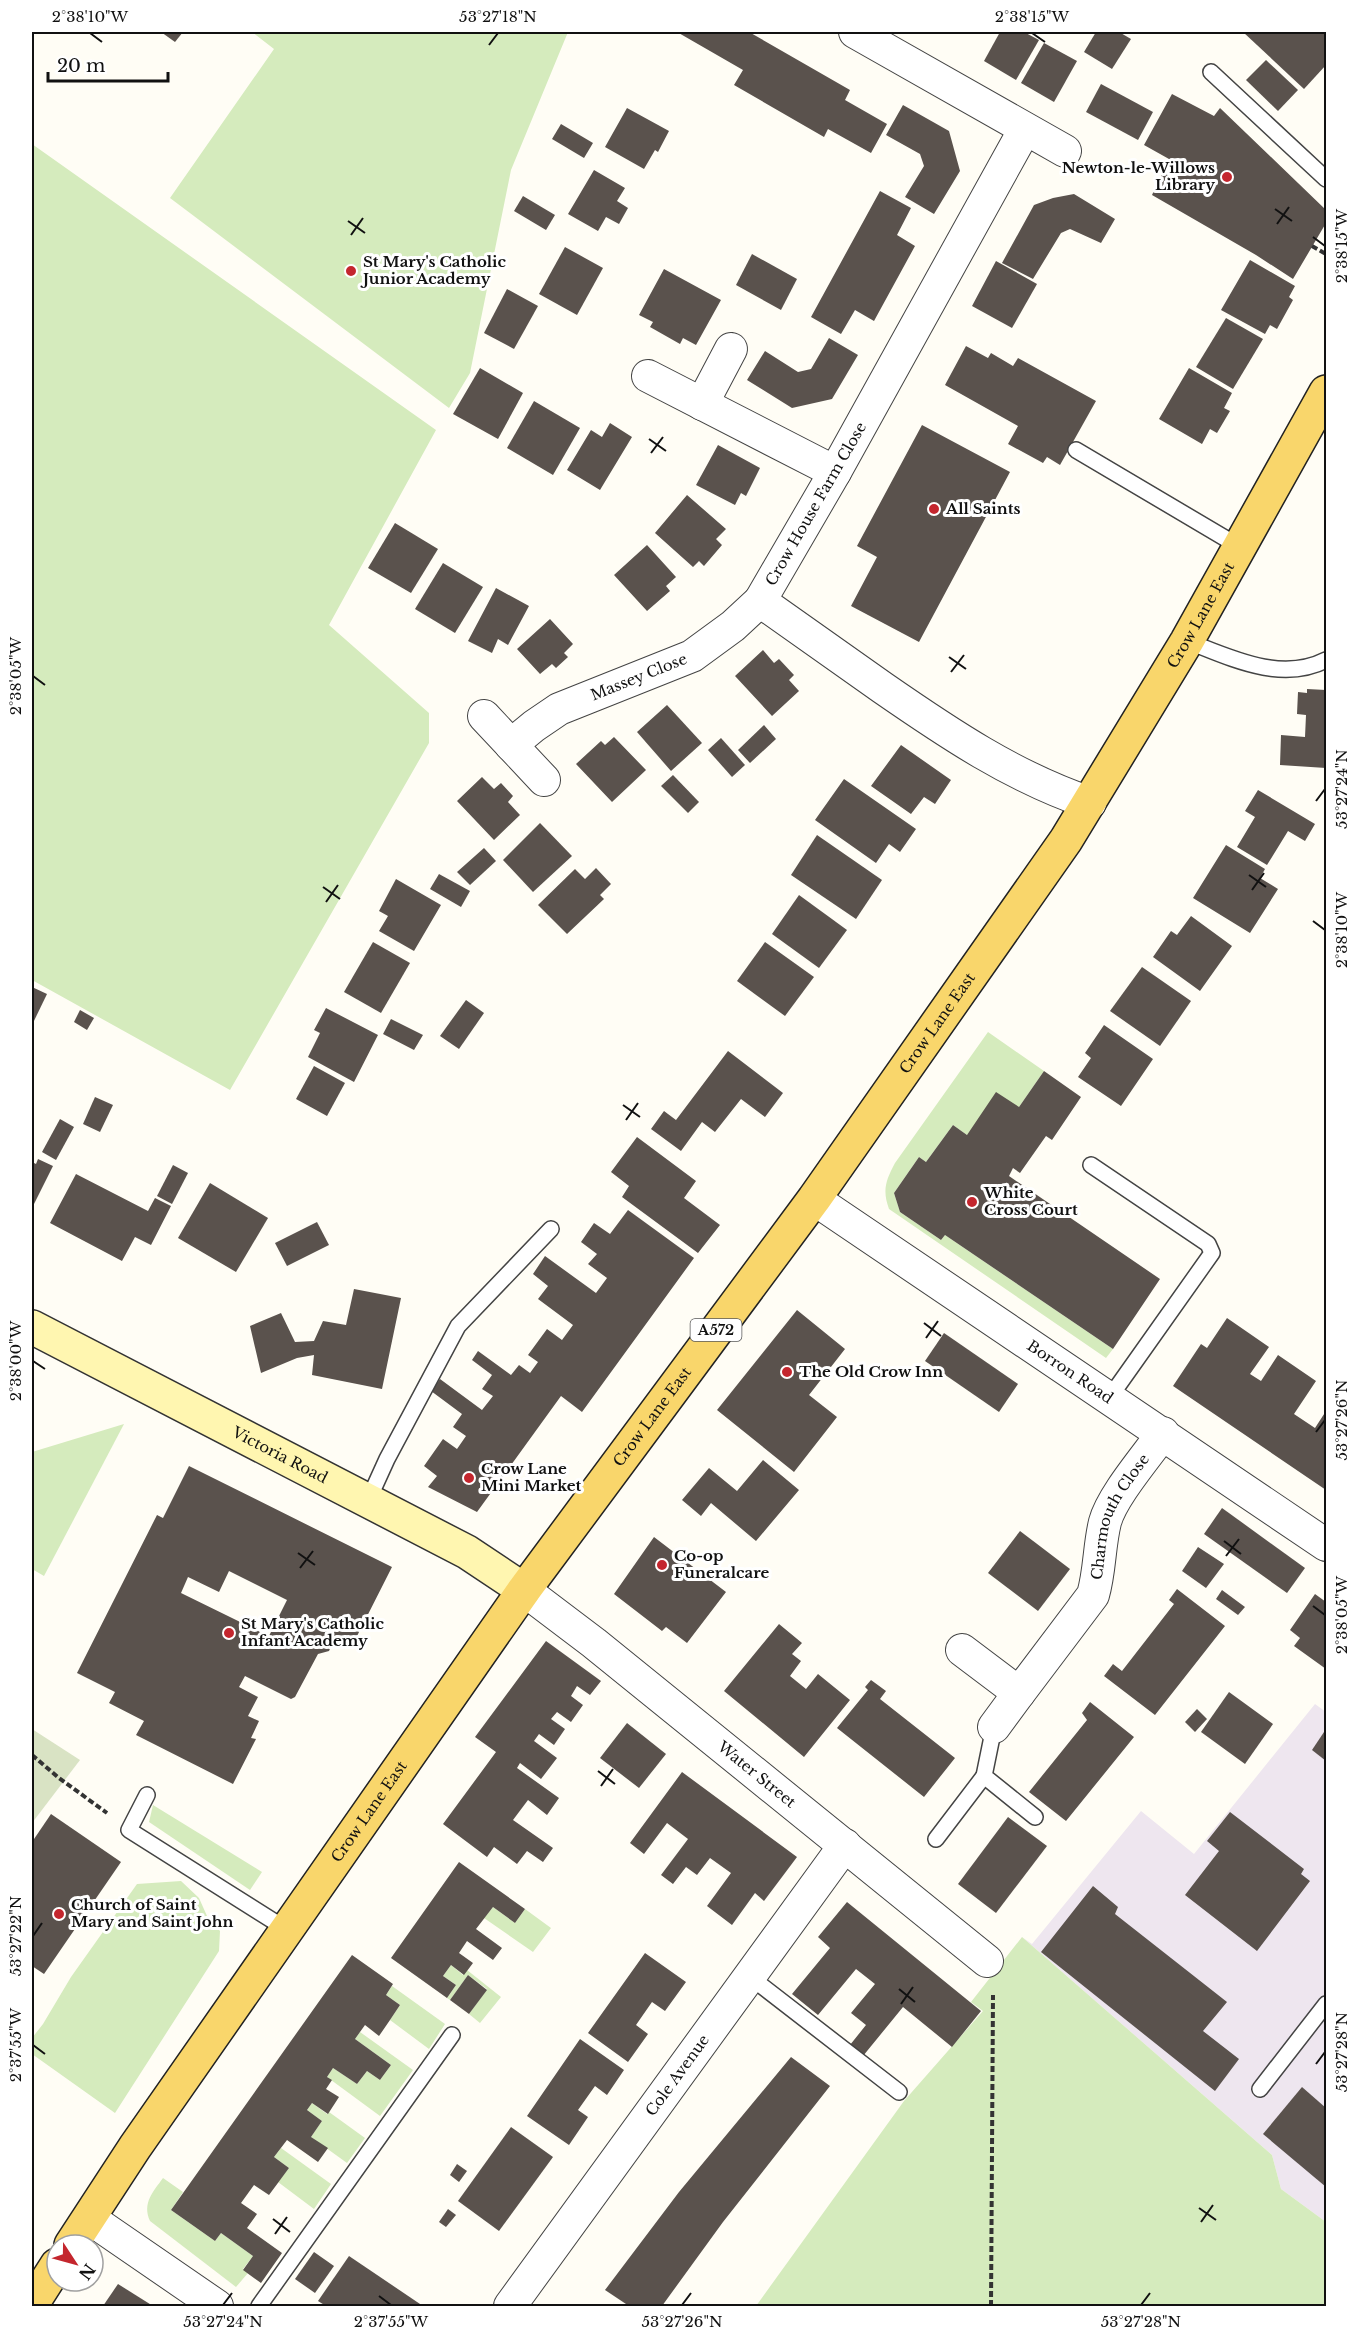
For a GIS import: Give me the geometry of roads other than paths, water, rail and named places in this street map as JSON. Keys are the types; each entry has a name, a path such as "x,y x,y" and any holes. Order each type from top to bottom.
{"main road":[{"name":"Crow Lane East","path":"79,2233 141,2137 524,1590 814,1198 1038,882 1089,803 1187,641 1326,392"},
{"path":"32,2304 45,2284"}],"street":[{"path":"855,32 1065,151"},
{"name":"Crow House Farm Close","path":"1025,129 835,472 760,601 946,732 987,757 1058,792 1089,803"},
{"path":"702,404 731,349"},
{"path":"648,376 835,472"},
{"name":"Massey Close","path":"511,745 559,709 692,656 733,626 760,601"},
{"path":"484,716 544,780"},
{"name":"Borron Road","path":"814,1198 1326,1545"},
{"name":"Victoria Road","path":"32,1328 367,1503 466,1552 524,1590"},
{"name":"Charmouth Close","path":"994,1727 1093,1595 1098,1579 1105,1522 1113,1504 1163,1433"},
{"name":"Water Street","path":"524,1590 604,1651 987,1961"},
{"path":"962,1650 1019,1693"},
{"name":"Cole Avenue","path":"510,2307 844,1845"},
{"path":"89,2218 216,2307"}],"lane":[{"path":"1211,72 1326,179"},
{"path":"1076,450 1240,547"},
{"path":"1187,641 1222,655 1272,669 1288,671 1307,668 1326,660"},
{"path":"1091,1165 1208,1244 1212,1253 1110,1397"},
{"path":"367,1503 387,1459 458,1326 551,1229"},
{"path":"936,1839 984,1776 994,1727"},
{"path":"984,1776 1035,1817"},
{"path":"147,1795 129,1830 286,1929"},
{"path":"749,1976 898,2092"},
{"path":"1260,2089 1326,2004"},
{"path":"260,2307 452,2034"}],"place":[{"name":"Newton-le-Willows Library","path":"1227,177"},
{"name":"St Mary's Catholic Junior Academy","path":"351,271"},
{"name":"All Saints","path":"934,509"},
{"name":"White Cross Court","path":"972,1202"},
{"name":"The Old Crow Inn","path":"787,1372"},
{"name":"Crow Lane Mini Market","path":"469,1478"},
{"name":"Co-op Funeralcare","path":"662,1565"},
{"name":"St Mary's Catholic Infant Academy","path":"229,1633"},
{"name":"Church of Saint Mary and Saint John","path":"59,1914"}]}
